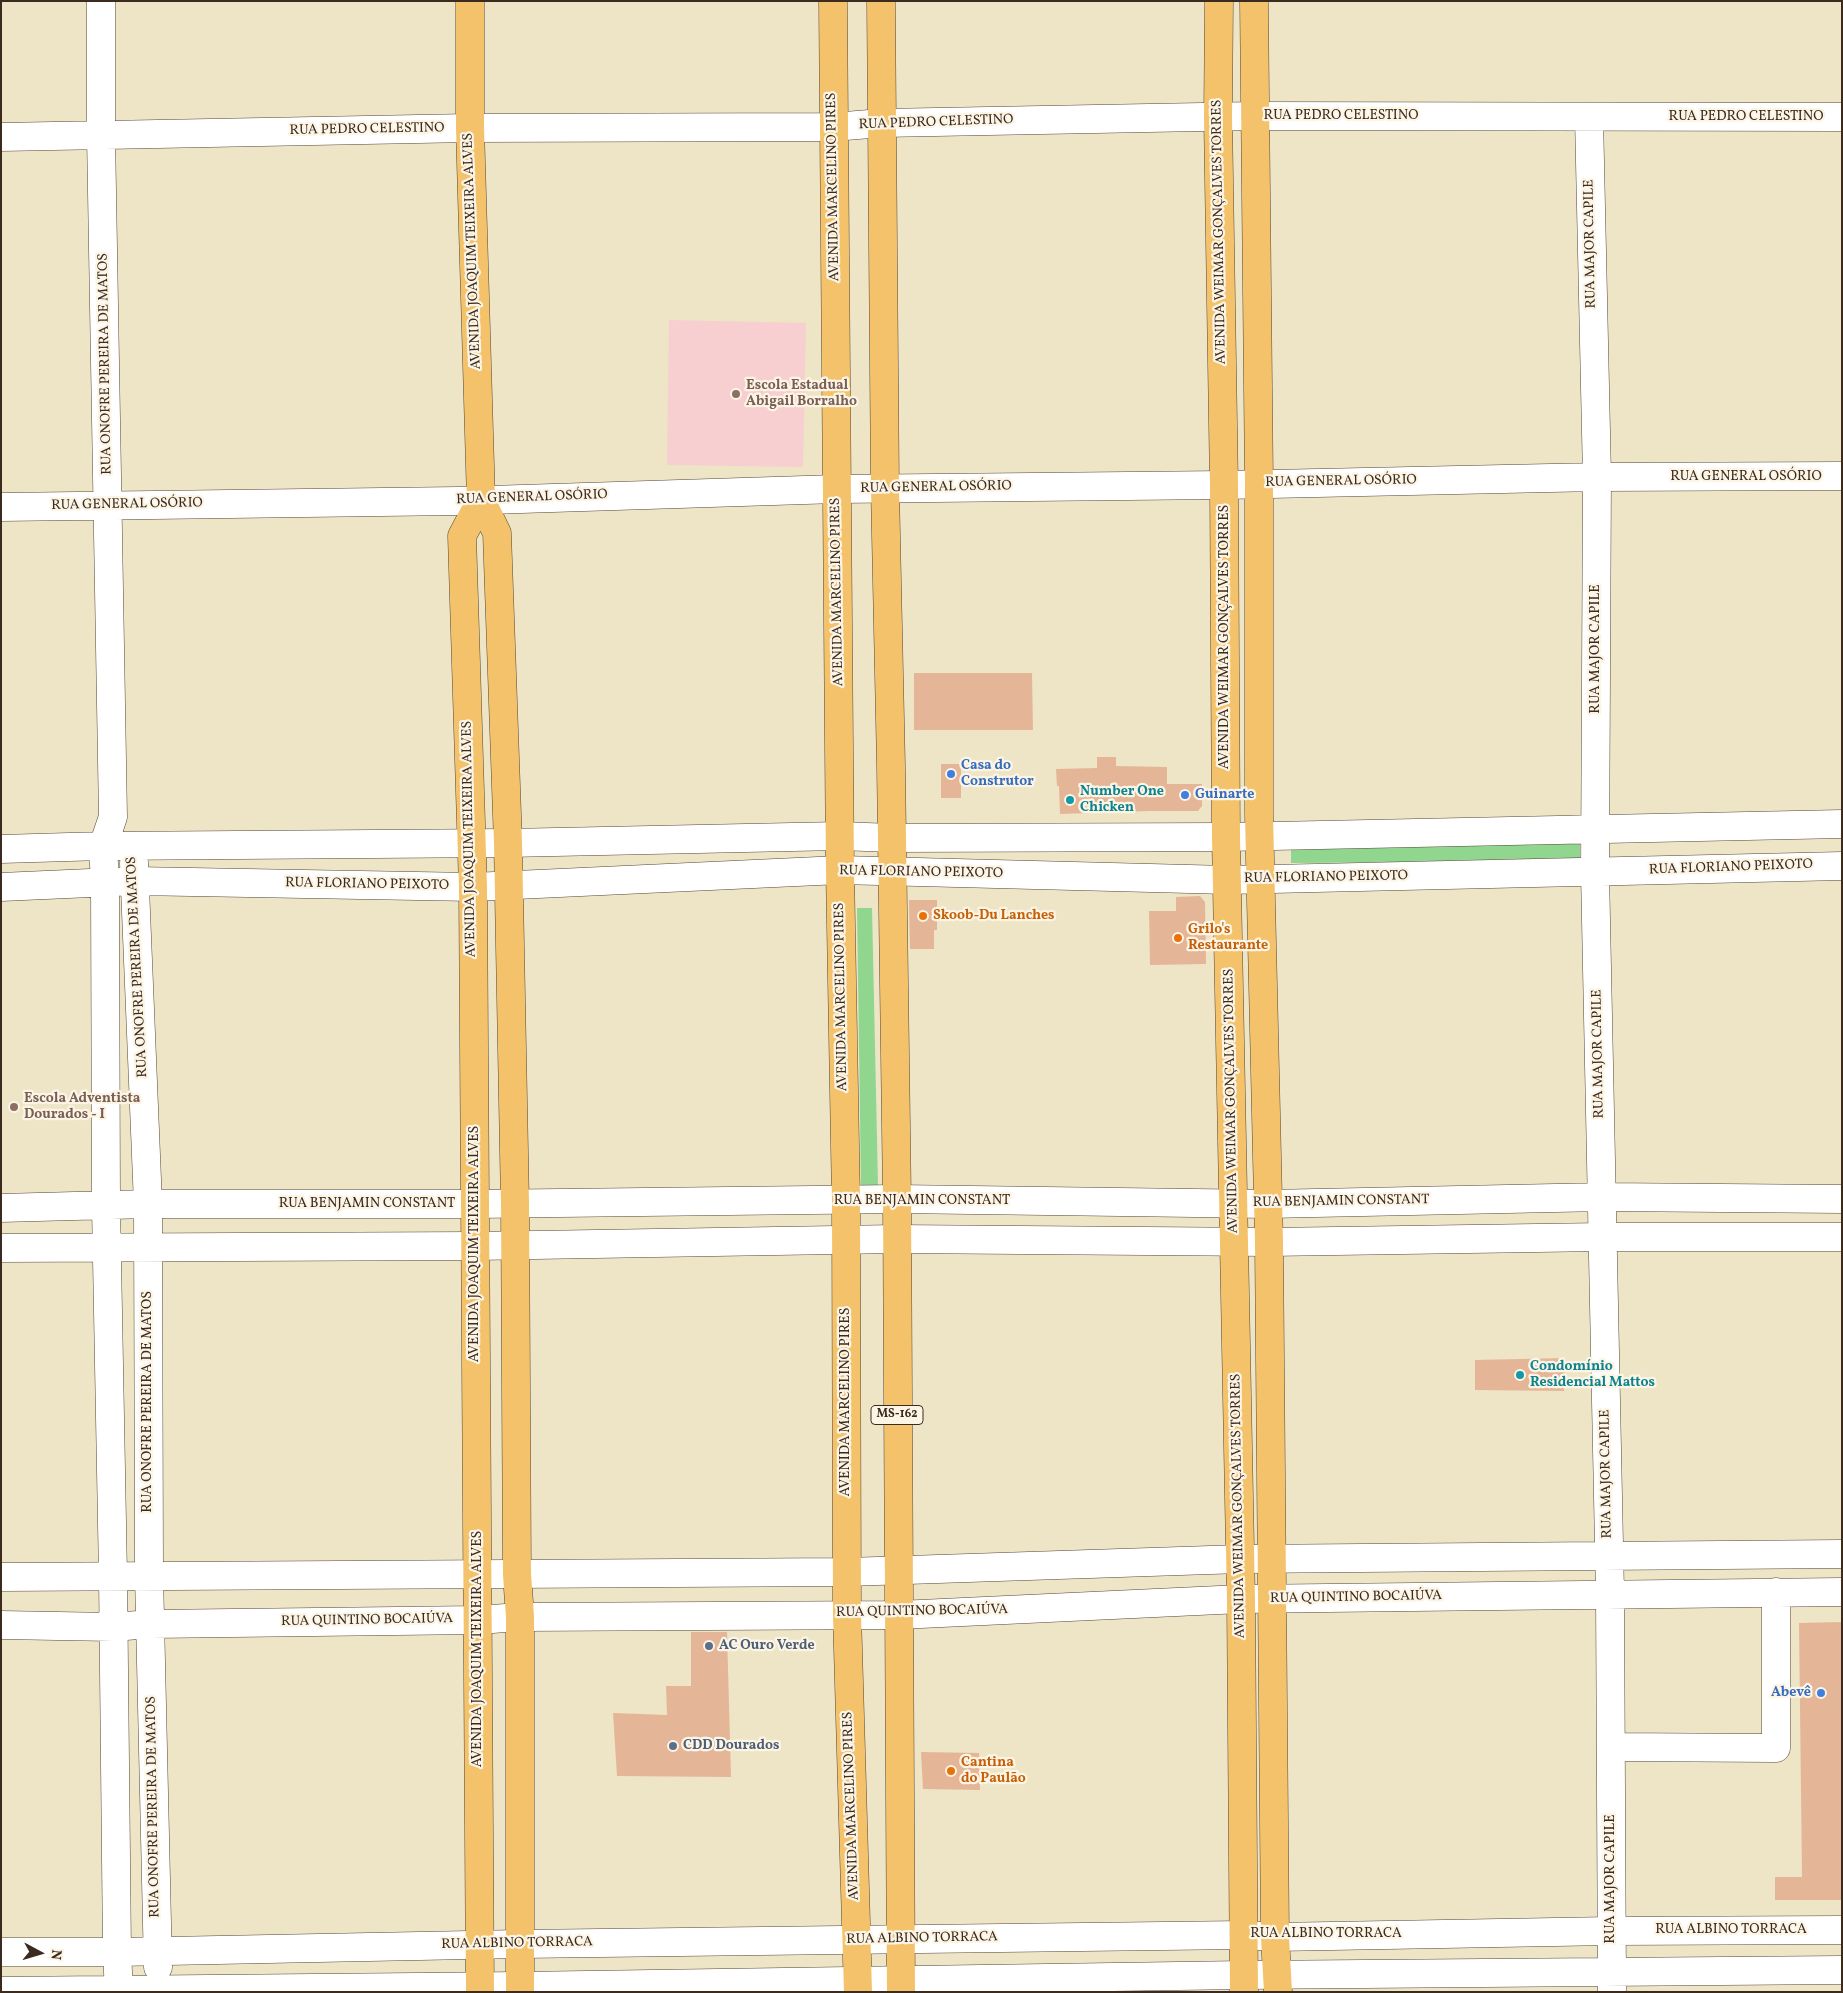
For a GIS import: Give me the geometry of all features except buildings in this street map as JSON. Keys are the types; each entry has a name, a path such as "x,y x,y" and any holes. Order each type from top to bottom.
{"main road":[{"name":"AVENIDA JOAQUIM TEIXEIRA ALVES","path":"470,1 470,128 481,500 497,533 508,843 515,1202 517,1574 520,1617 520,1989"},
{"name":"AVENIDA MARCELINO PIRES","path":"833,1 840,870 846,1201 847,1614 858,1986"},
{"name":"MS-162","path":"881,1 885,489 897,1199 901,1986"},
{"name":"AVENIDA WEIMAR GONÇALVES TORRES","path":"1219,1 1218,118 1224,485 1226,837 1241,1599 1244,1983"},
{"path":"1254,1 1259,484 1260,879 1269,1242 1275,1937 1278,1984"},
{"name":"AVENIDA JOAQUIM TEIXEIRA ALVES","path":"480,1989 473,887 462,536 481,500"}],"street":[{"name":"RUA ONOFRE PEREIRA DE MATOS","path":"101,1 101,135 113,817 103,846 105,883 106,1247 119,1991"},
{"name":"RUA PEDRO CELESTINO","path":"1,137 470,128 833,127 882,124 1255,116 1842,116"},
{"name":"RUA MAJOR CAPILE","path":"1589,117 1597,477 1595,872 1610,1593 1612,1981"},
{"name":"RUA GENERAL OSÓRIO","path":"1,507 481,500 837,489 1224,485 1597,477 1842,476"},
{"name":"RUA ONOFRE PEREIRA DE MATOS","path":"113,817 132,846 148,1204 149,1575 158,1991"},
{"path":"1,849 103,846 508,843 840,836 892,838 1226,837 1842,824"},
{"name":"RUA FLORIANO PEIXOTO","path":"1,886 135,882 473,887 840,870 1228,880 1842,866"},
{"name":"RUA BENJAMIN CONSTANT","path":"1,1208 148,1204 475,1204 515,1202 846,1201 897,1199 1268,1204 1602,1197 1842,1199"},
{"path":"1,1248 475,1246 896,1239 1234,1240 1269,1242 1603,1237 1842,1237"},
{"path":"1,1577 847,1572 1240,1559 1842,1554"},
{"path":"1611,1747 1776,1748 1776,1592"},
{"name":"RUA QUINTINO BOCAIÚVA","path":"1,1625 113,1627 151,1624 478,1620 520,1617 899,1614 1241,1599 1610,1593 1842,1592"},
{"name":"RUA ALBINO TORRACA","path":"1,1952 117,1952 901,1939 1243,1935 1275,1937 1611,1931 1842,1930"},
{"path":"1,1991 1612,1981 1842,1970"}],"shaded area":[{"name":"Escola Estadual Abigail Borralho","path":"669,320 806,323 803,467 667,465"}],"green space":[{"path":"1580,840 1580,861 1291,863 1291,842"},
{"path":"857,908 872,908 878,1186 861,1186"}],"place":[{"name":"Escola Estadual Abigail Borralho","path":"736,394"},
{"name":"Casa do Construtor","path":"951,774"},
{"name":"Guinarte","path":"1185,795"},
{"name":"Number One Chicken","path":"1070,800"},
{"name":"Skoob-Du Lanches","path":"923,916"},
{"name":"Grilo's Restaurante","path":"1178,938"},
{"name":"Escola Adventista Dourados - I","path":"14,1107"},
{"name":"Condomínio Residencial Mattos","path":"1520,1375"},
{"name":"AC Ouro Verde","path":"709,1646"},
{"name":"Abevê","path":"1821,1693"},
{"name":"CDD Dourados","path":"673,1746"},
{"name":"Cantina do Paulão","path":"951,1771"}]}
